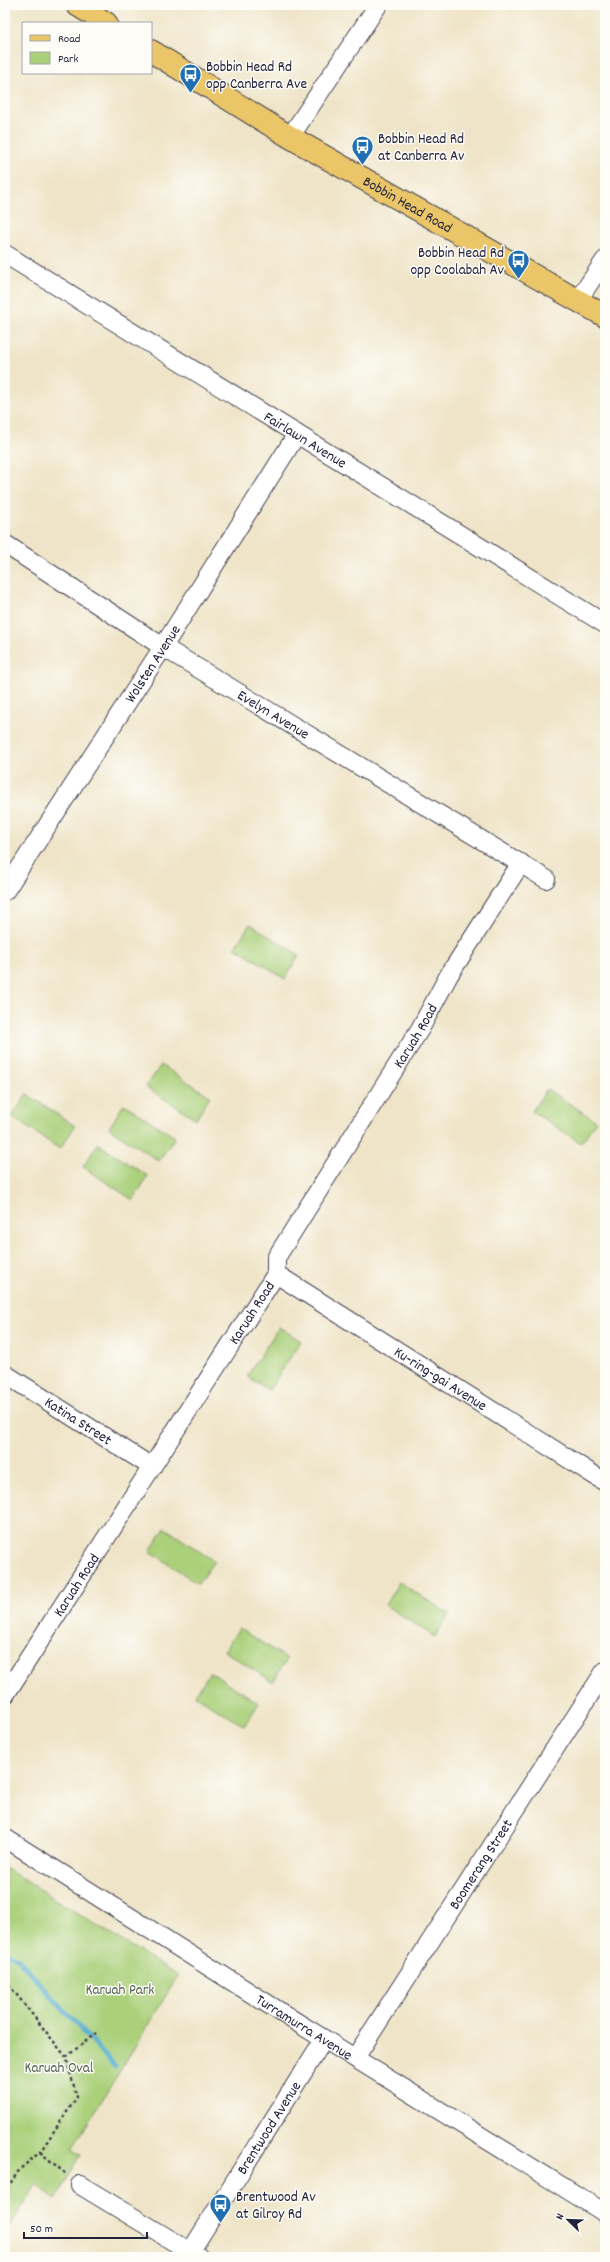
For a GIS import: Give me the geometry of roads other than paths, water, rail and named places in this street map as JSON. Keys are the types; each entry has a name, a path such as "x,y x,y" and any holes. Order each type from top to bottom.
{"main road":[{"path":"77,5 104,22"},
{"name":"Bobbin Head Road","path":"152,52 290,137 605,316"}],"street":[{"path":"290,137 378,5"},
{"name":"Fairlawn Avenue","path":"5,254 605,624"},
{"path":"578,300 605,260"},
{"name":"Wolsten Avenue","path":"5,892 164,647 297,434"},
{"name":"Evelyn Avenue","path":"5,544 164,647 546,879"},
{"name":"Karuah Road","path":"5,1695 276,1274 276,1258 420,1029 449,975 521,863"},
{"name":"Ku-ring-gai Avenue","path":"276,1274 605,1482"},
{"name":"Katina Street","path":"5,1374 152,1467"},
{"name":"Boomerang Street","path":"356,2058 605,1671"},
{"name":"Turramurra Avenue","path":"5,1838 324,2039 605,2213"},
{"name":"Brentwood Avenue","path":"192,2255 324,2039"},
{"path":"80,2186 192,2255"}],"waterway":[{"path":"5,1951 18,1959 115,2067"}],"place":[{"name":"Bobbin Head Rd opp Canberra Ave","path":"190,94"},
{"name":"Bobbin Head Rd at Canberra Av","path":"363,166"},
{"name":"Bobbin Head Rd opp Coolabah Av","path":"519,280"},
{"name":"Brentwood Av at Gilroy Rd","path":"221,2224"}],"park label":[{"name":"Karuah Park","path":"120,1989"},
{"name":"Karuah Oval","path":"59,2067"}]}
